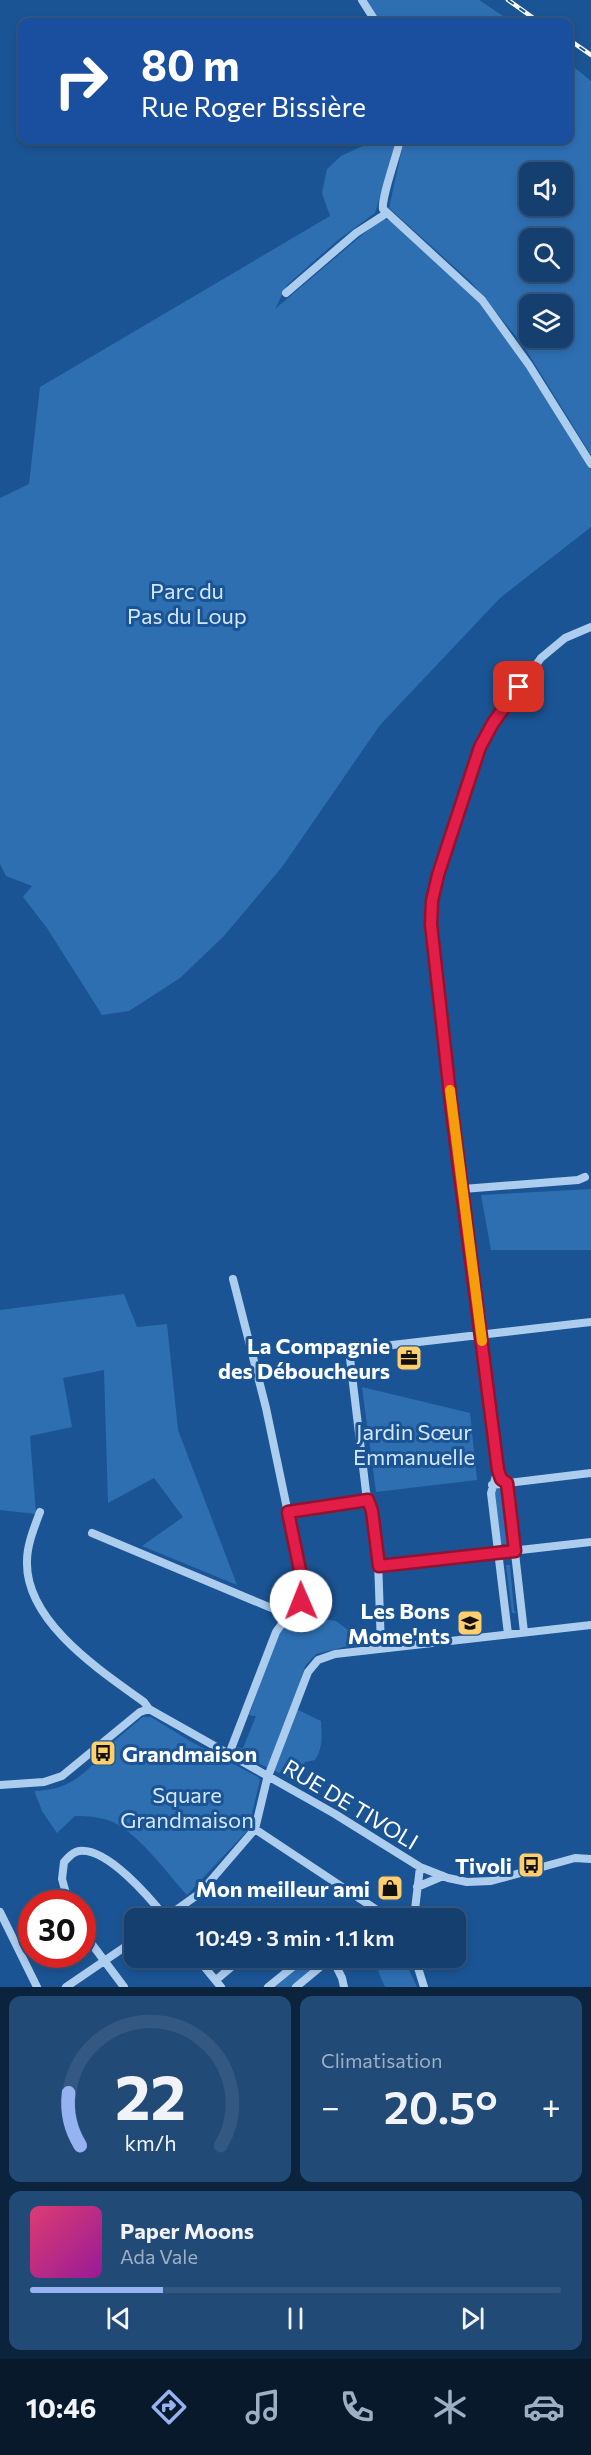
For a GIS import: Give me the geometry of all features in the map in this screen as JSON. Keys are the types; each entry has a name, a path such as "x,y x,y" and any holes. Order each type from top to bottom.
{"street":[{"path":"362,0 373,18"},
{"path":"399,144 382,205 383,209 482,300 529,365 591,465"},
{"path":"286,292 356,233 387,213"},
{"path":"524,1632 507,1483 501,1479 498,1470 432,935 434,888 477,757 488,731 532,668 547,652 565,638 591,627"},
{"path":"463,1189 578,1180 585,1177"},
{"path":"229,1754 276,1632 301,1601 303,1593 266,1408 233,1279"},
{"path":"381,1648 379,1566 372,1511 368,1500 349,1350 591,1322"},
{"path":"498,1470 492,1485 508,1634"},
{"path":"492,1485 591,1473"},
{"path":"288,1512 368,1500"},
{"name":"RUE DE TIVOLI","path":"40,1512 27,1561 30,1586 45,1615 81,1654 99,1671 144,1702 149,1709 269,1776 420,1867 415,1908"},
{"path":"92,1533 281,1612 286,1618"},
{"path":"379,1566 591,1542"},
{"path":"180,1908 200,1893 255,1829 269,1776 313,1664 318,1660 335,1654 381,1648 591,1625"},
{"path":"0,1785 44,1782 62,1776 140,1712 149,1709"},
{"path":"255,1829 376,1908"},
{"path":"65,1890 62,1879 64,1862 74,1853 90,1852 106,1858 126,1875 157,1908"},
{"path":"420,1867 467,1882 491,1881 575,1858 591,1858"},
{"name":"RUE DE TIVOLI","path":"417,1887 443,1876"},
{"path":"0,1912 37,1987"},
{"path":"66,1987 124,1948"},
{"path":"96,1951 124,1987"},
{"path":"205,1968 218,1984 233,1968"},
{"path":"267,1987 291,1968"},
{"path":"296,1987 319,1968"},
{"path":"336,1968 344,1987"},
{"path":"418,1968 424,1987"}],"green space":[{"path":"367,0 479,0 506,18 378,18"},
{"path":"573,66 591,81 591,455 525,348 573,348 573,294 519,294 519,340 471,282 389,208 403,144 573,144"},
{"name":"Parc du Pas du Loup","path":"395,144 375,213 338,240 287,285 275,309 381,219 390,220 477,300 533,377 591,471 591,527 500,598 380,725 282,867 224,936 180,978 129,1011 102,1015 47,928 23,897 32,886 6,876 0,864 0,498 29,484 40,387 330,216 322,193 327,169 341,156 365,145"},
{"path":"591,1189 591,1250 491,1250 481,1195"},
{"path":"124,1294 137,1327 167,1324 178,1430 237,1585 142,1546 183,1517 154,1478 108,1503 104,1370 63,1378 72,1427 30,1436 36,1514 0,1510 0,1310"},
{"name":"Jardin Sœur Emmanuelle","path":"362,1387 470,1413 477,1480 376,1492"},
{"path":"496,1488 504,1488 510,1545 500,1544 494,1494"},
{"path":"506,1565 510,1565 516,1613 512,1613"},
{"path":"315,1618 336,1621 348,1630 352,1645 316,1654 305,1666 292,1707 321,1721 321,1742 315,1760 305,1762 296,1780 247,1757 237,1747 243,1748 256,1716 249,1715 279,1632 287,1623"},
{"name":"Square Grandmaison","path":"143,1717 151,1717 260,1780 248,1830 187,1895 134,1836 113,1822 94,1817 75,1816 57,1833 42,1811 35,1793 35,1791 58,1787 74,1780 106,1753 107,1747"},
{"path":"298,1968 315,1968 291,1987 274,1987"},
{"path":"377,1968 408,1968 417,1987 385,1987"}],"railway":[{"path":"508,0 533,18"},
{"path":"573,42 591,55"}],"slow traffic":[{"path":"450,1090 482,1341"}],"place":[{"name":"La Compagnie des Déboucheurs","path":"409,1358"},
{"name":"Les Bons Mome'nts","path":"470,1623"},
{"name":"Grandmaison","path":"103,1753"},
{"name":"Tivoli","path":"531,1865"},
{"name":"Mon meilleur ami","path":"390,1888"}],"route":[{"path":"301,1601 302,1580 288,1512 368,1500 372,1511 379,1566 515,1551 507,1483 501,1479 498,1470 452,1112 431,924 434,888 480,747 493,723 519,687"}]}
